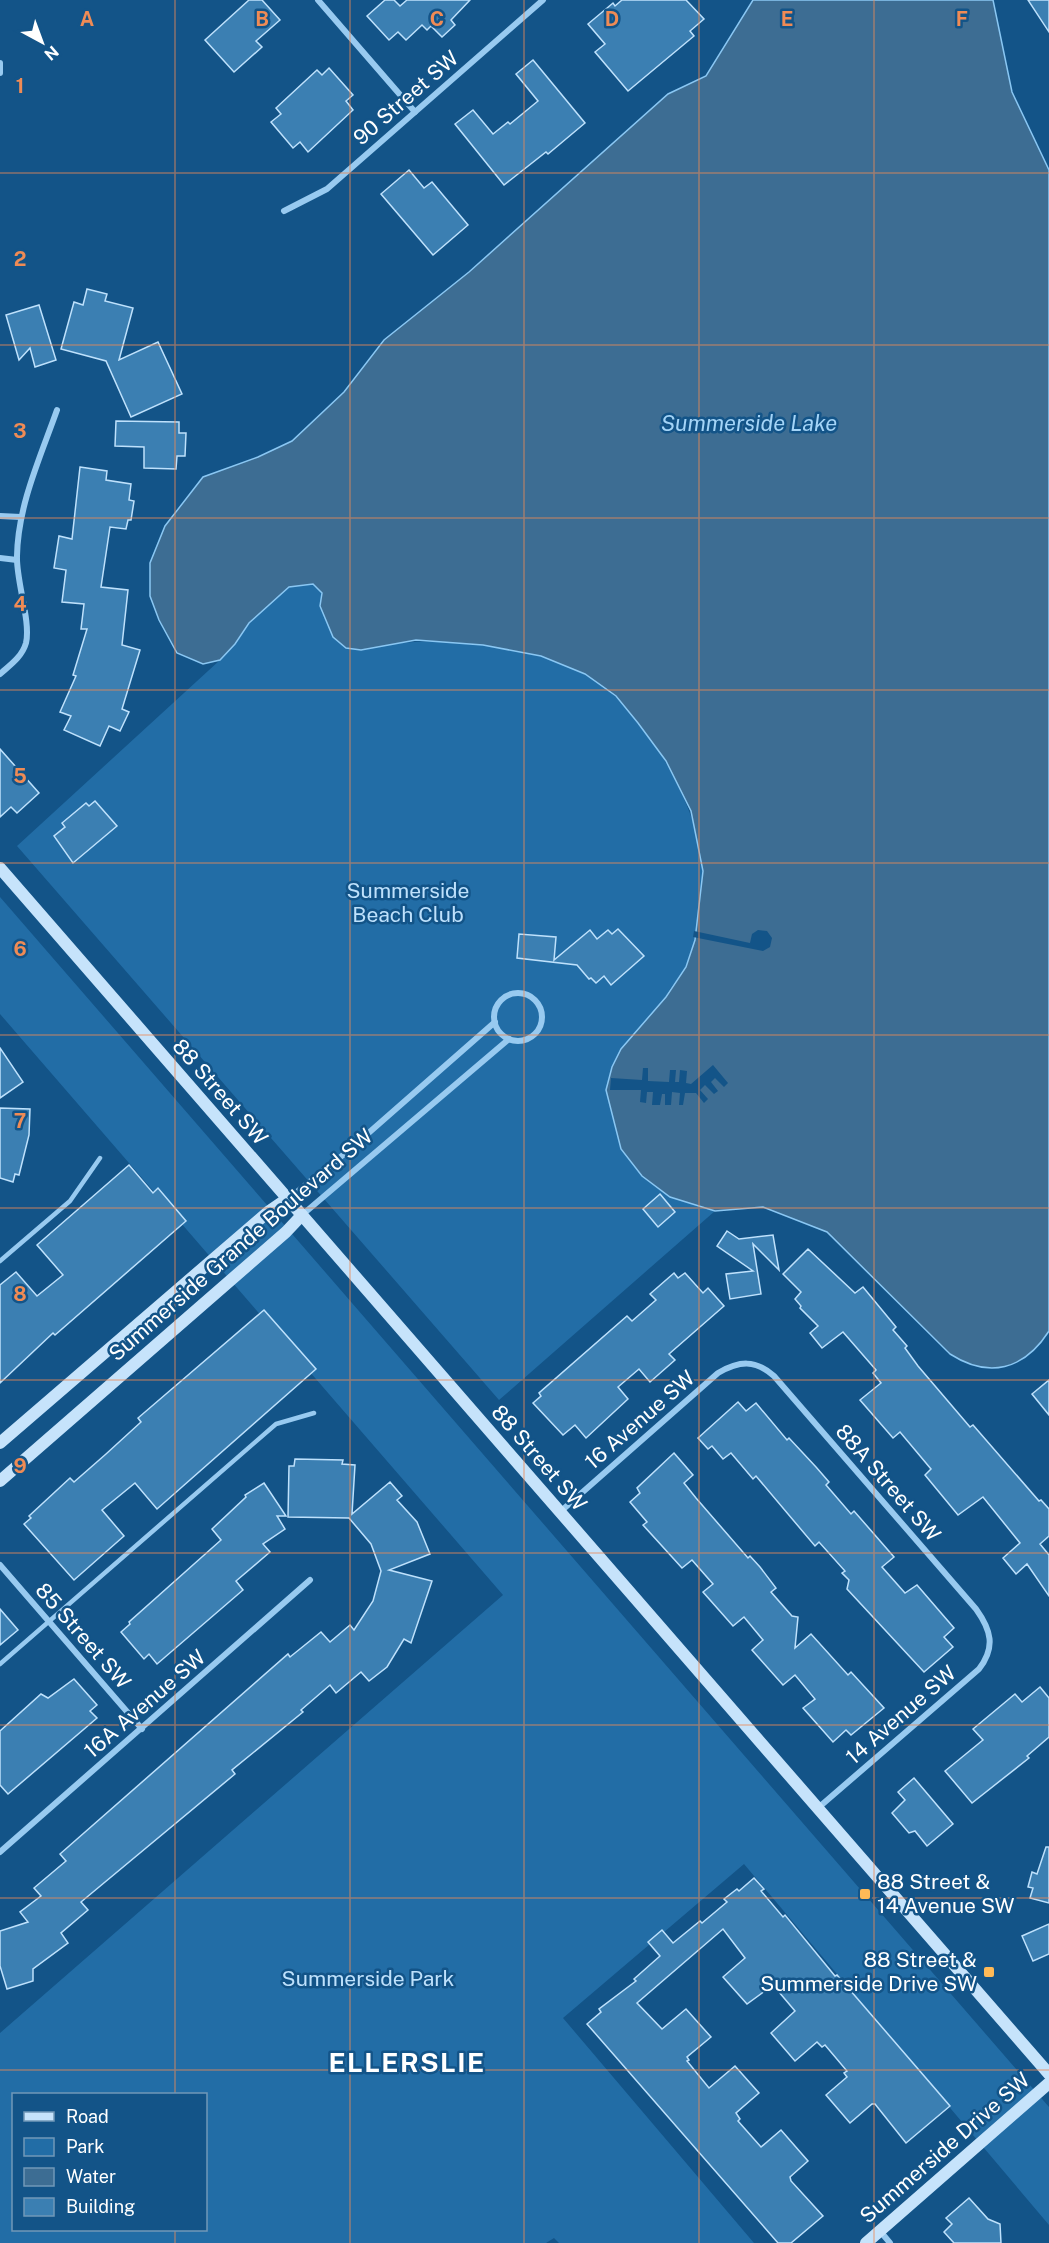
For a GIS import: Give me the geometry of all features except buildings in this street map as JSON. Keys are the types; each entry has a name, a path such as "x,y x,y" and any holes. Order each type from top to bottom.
{"street":[{"path":"318,0 415,112"},
{"name":"90 Street SW","path":"284,211 327,189 543,0"},
{"path":"0,63 0,73"},
{"path":"0,674 22,654 27,638 17,560 21,517 57,410"},
{"path":"0,516 21,517"},
{"path":"0,558 17,560"},
{"name":"88 Street SW","path":"0,868 1049,2074"},
{"name":"Summerside Grande Boulevard SW","path":"0,1443 267,1212 348,1151 495,1022 497,1006 509,996 524,994 537,1002 543,1017 537,1032 525,1041 509,1040 302,1215 286,1232 0,1481"},
{"path":"495,1022 502,1035 509,1040"},
{"name":"16 Avenue SW","path":"560,1512 718,1373 729,1366 747,1362"},
{"name":"88A Street SW","path":"747,1362 758,1364 774,1376 976,1609 986,1623 991,1638"},
{"name":"85 Street SW","path":"0,1565 142,1729"},
{"name":"16A Avenue SW","path":"0,1852 310,1581"},
{"name":"14 Avenue SW","path":"818,1809 979,1669 988,1654 991,1638"},
{"name":"Summerside Drive SW","path":"866,2243 1049,2083"},
{"path":"880,2231 890,2243"}],"lane":[{"path":"0,1261 70,1201 100,1158"},
{"path":"0,1664 276,1424 314,1413"}],"green space":[{"name":"Summerside Beach Club","path":"313,584 322,593 320,606 361,650 424,641 494,645 562,663 591,678 625,706 656,746 685,800 700,848 703,885 697,933 686,966 668,993 665,1002 670,1197 715,1211 499,1400 17,846 220,660 271,599 289,587"},
{"name":"Summerside Park","path":"0,897 1049,2107 1049,2225 744,1864 563,2018 754,2243 559,2243 554,2238 546,2243 0,2243 0,2033 503,1595 0,1014"}],"water":[{"name":"Summerside Lake","path":"753,0 993,0 1012,92 1049,170 1049,1331 1028,1355 1005,1367 978,1366 964,1362 950,1354 827,1232 763,1207 715,1211 670,1197 642,1176 621,1149 606,1090 612,1067 621,1049 666,997 686,967 695,940 703,871 691,811 666,761 616,696 585,674 541,656 483,645 416,640 361,650 346,648 333,637 320,606 322,593 313,584 289,587 249,623 235,644 220,660 203,664 177,653 159,620 150,596 150,563 165,526 203,477 258,457 292,441 344,392 384,340 469,272 668,94 706,76"}],"pier":[{"path":"758,930 767,931 772,938 770,947 763,951 693,937 694,931 750,943 752,934"},
{"path":"713,1065 728,1083 724,1087 715,1078 711,1082 718,1091 714,1094 705,1085 700,1090 708,1099 704,1103 696,1093 685,1093 683,1105 679,1105 680,1093 672,1092 671,1105 665,1105 665,1094 662,1094 660,1105 652,1105 653,1092 647,1092 646,1103 640,1102 641,1090 610,1090 611,1078 642,1080 643,1068 648,1068 648,1081 669,1082 670,1070 676,1070 675,1082 679,1082 680,1070 687,1071 686,1083 691,1084"}],"place":[{"name":"88 Street & 14 Avenue SW","path":"865,1894"},
{"name":"88 Street & Summerside Drive SW","path":"989,1972"}],"district":[{"name":"ELLERSLIE","path":"407,2063"}]}
